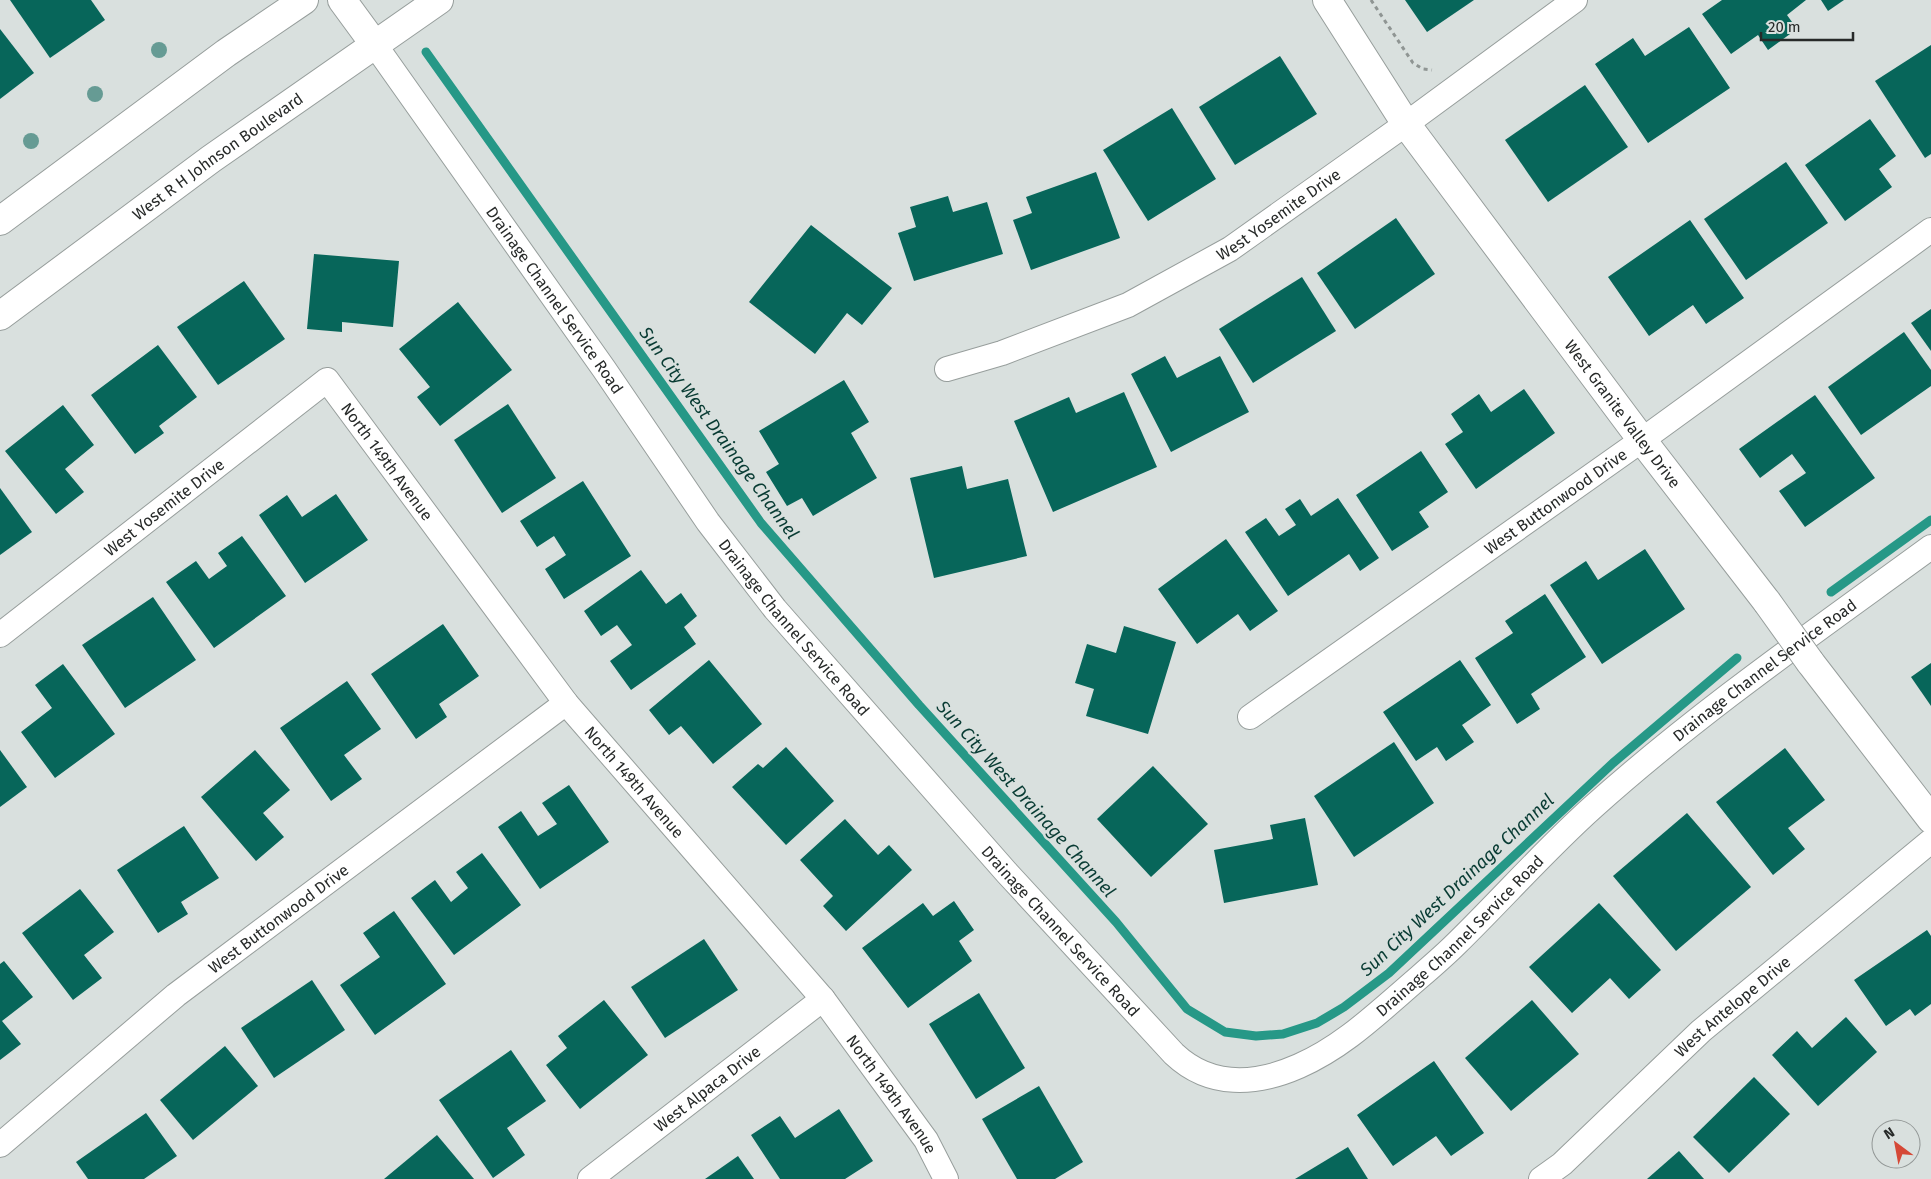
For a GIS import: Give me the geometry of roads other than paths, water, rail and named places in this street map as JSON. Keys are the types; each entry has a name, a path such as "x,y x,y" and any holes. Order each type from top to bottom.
{"street":[{"path":"0,221 226,53 304,0"},
{"path":"342,0 374,45"},
{"name":"West R H Johnson Boulevard","path":"0,316 211,159 439,0"},
{"name":"West Granite Valley Drive","path":"1327,0 1406,124 1642,440 1931,819"},
{"name":"West Yosemite Drive","path":"946,369 1002,353 1128,305 1230,249 1406,124 1575,0"},
{"name":"Drainage Channel Service Road","path":"374,45 604,369 708,522 775,608 1007,873 1161,1040 1188,1067 1206,1075 1225,1080 1242,1080 1297,1067 1356,1032 1456,944 1552,844 1670,741 1700,716 1931,547"},
{"name":"West Buttonwood Drive","path":"1250,717 1642,440 1931,230"},
{"name":"West Yosemite Drive","path":"0,635 327,380"},
{"name":"North 149th Avenue","path":"327,380 566,703 823,999 926,1140 946,1179"},
{"name":"West Buttonwood Drive","path":"0,1145 176,995 566,703"},
{"name":"West Antelope Drive","path":"1541,1179 1562,1164 1701,1031 1931,842"},
{"name":"West Alpaca Drive","path":"590,1179 823,999"}],"waterway":[{"name":"Sun City West Drainage Channel","path":"426,52 761,523 919,705 1116,922 1187,1009 1225,1032 1256,1036 1283,1034 1317,1023 1344,1007 1389,973 1613,763 1737,658"},
{"name":"Sun City West Drainage Channel","path":"1831,592 1931,520"}]}
